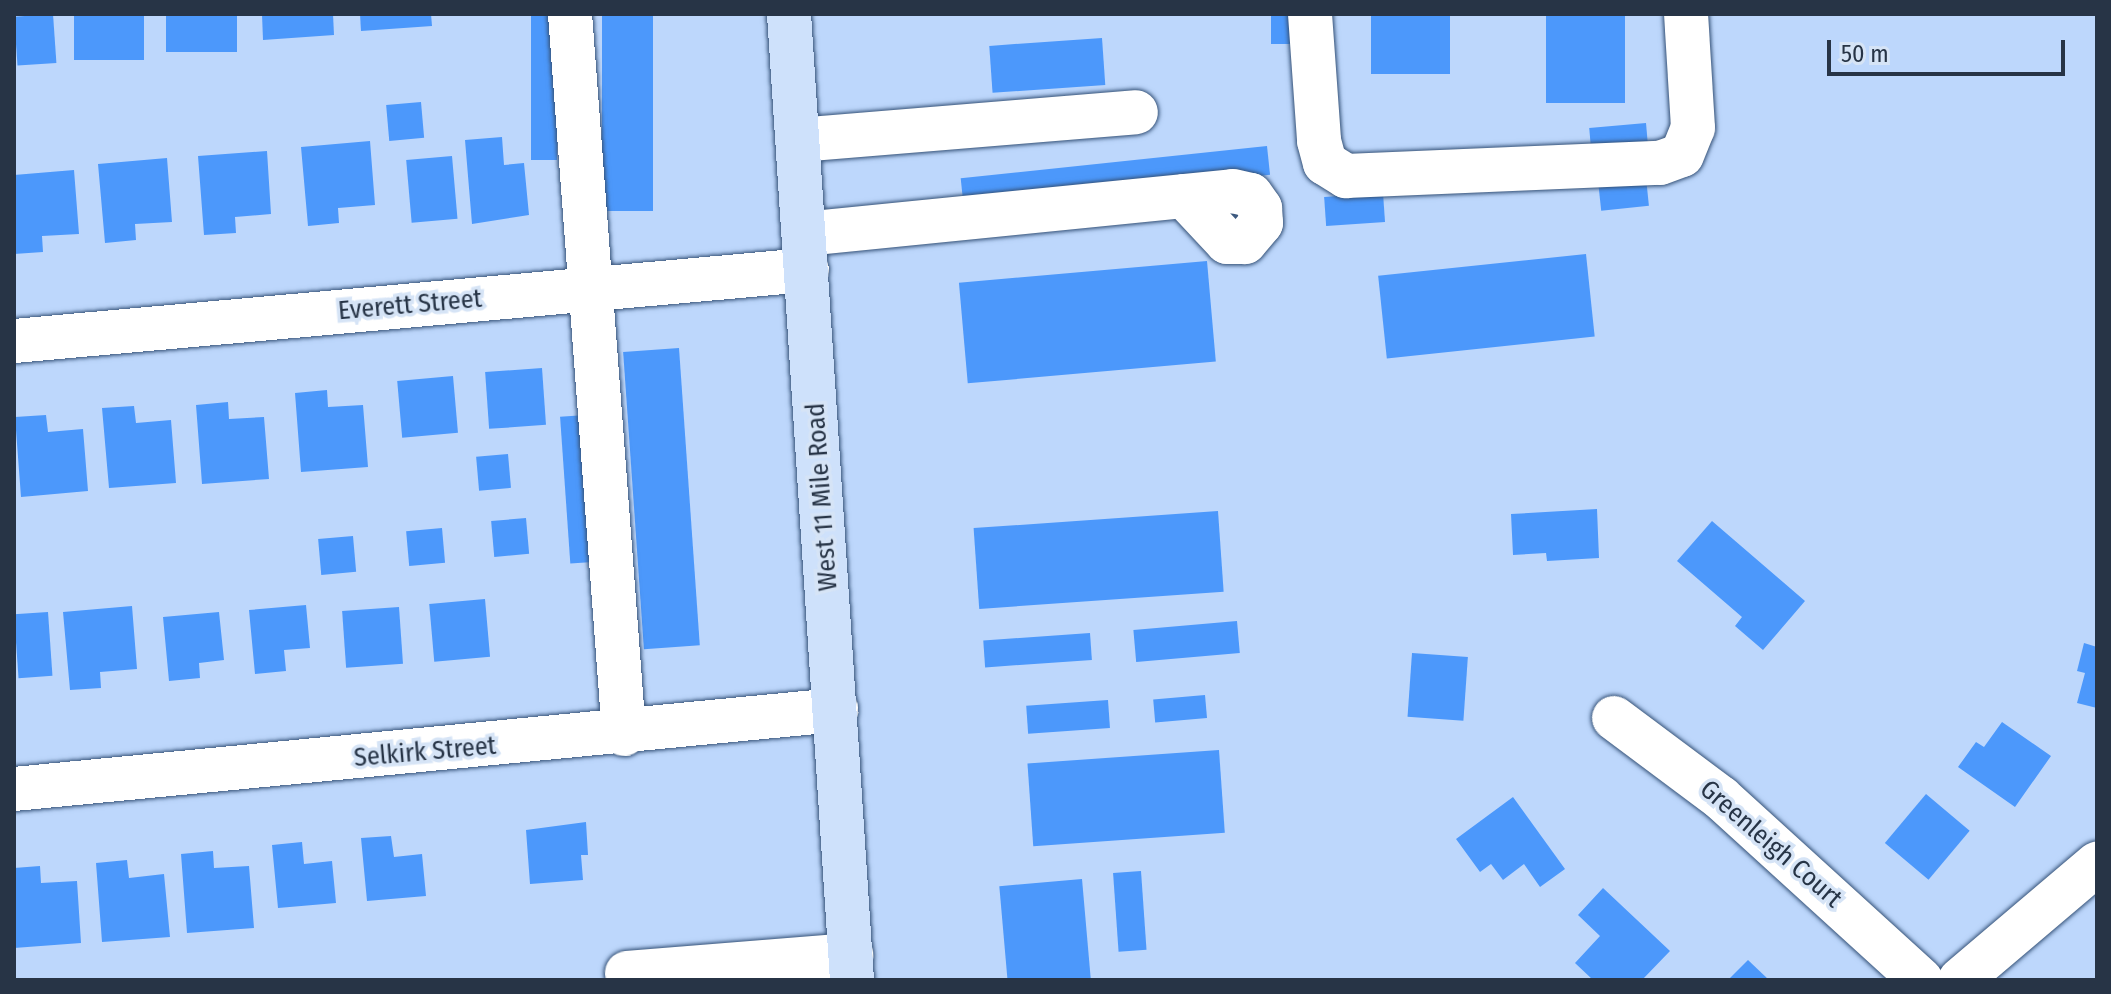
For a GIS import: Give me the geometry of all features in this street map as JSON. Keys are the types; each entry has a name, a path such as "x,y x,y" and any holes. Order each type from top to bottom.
{"main road":[{"name":"West 11 Mile Road","path":"789,14 852,968"}],"street":[{"path":"570,14 624,734"},
{"path":"1310,14 1319,141 1325,163 1346,176 1660,163 1682,155 1693,128 1686,14"},
{"path":"798,140 1136,112"},
{"name":"Everett Street","path":"14,341 590,289 806,252 1184,196"},
{"name":"Selkirk Street","path":"14,789 624,734 836,710"},
{"name":"Greenleigh Court","path":"1614,718 1721,798 1921,980"},
{"path":"1960,980 2097,864"},
{"path":"627,973 852,968"}],"building":[{"path":"53,14 56,63 18,66 14,17"},
{"path":"74,14 144,14 144,60 74,60"},
{"path":"166,14 237,14 237,52 166,52"},
{"path":"262,14 333,14 334,35 263,40"},
{"path":"360,14 431,14 432,26 361,31"},
{"path":"531,14 557,14 557,160 531,160"},
{"path":"602,14 653,14 653,211 602,211"},
{"path":"1271,14 1295,14 1295,44 1271,44"},
{"path":"1371,14 1450,14 1450,74 1371,74"},
{"path":"1546,14 1625,14 1625,103 1546,103"},
{"path":"1102,38 1105,85 993,93 989,46"},
{"path":"421,102 424,138 389,141 386,105"},
{"path":"1646,123 1648,148 1591,153 1589,128"},
{"path":"502,137 504,165 524,163 529,215 472,224 465,140"},
{"path":"370,141 375,205 338,208 339,223 308,226 301,147"},
{"path":"1267,146 1270,175 964,207 961,178"},
{"path":"267,151 271,214 235,217 236,233 204,235 198,156"},
{"path":"452,156 457,219 412,223 406,160"},
{"path":"167,158 172,222 135,224 136,240 105,243 98,164"},
{"path":"74,170 79,234 42,236 43,252 14,254 14,175"},
{"path":"1646,178 1649,206 1601,211 1598,183"},
{"path":"1383,193 1385,222 1326,226 1324,197"},
{"path":"1586,254 1595,337 1387,358 1378,276"},
{"path":"1207,261 1216,362 968,383 959,283"},
{"path":"679,348 700,645 644,649 623,352"},
{"path":"542,368 546,425 489,429 485,372"},
{"path":"453,376 458,433 402,438 397,381"},
{"path":"327,390 328,407 363,405 368,467 301,472 295,393"},
{"path":"228,402 229,419 264,417 269,479 202,484 196,405"},
{"path":"134,406 136,423 171,420 176,483 109,488 102,408"},
{"path":"46,415 48,432 83,429 88,491 21,497 15,417"},
{"path":"586,415 596,562 570,563 560,417"},
{"path":"508,454 511,488 479,491 476,457"},
{"path":"1597,509 1599,558 1547,561 1546,553 1513,555 1511,514"},
{"path":"1218,511 1224,592 979,609 974,528"},
{"path":"526,518 529,554 494,557 491,521"},
{"path":"1712,521 1805,601 1763,650 1735,626 1742,617 1677,561"},
{"path":"442,528 445,563 409,566 406,531"},
{"path":"353,536 356,572 321,575 318,539"},
{"path":"485,599 490,657 434,662 429,604"},
{"path":"306,605 310,648 284,650 286,671 255,674 249,610"},
{"path":"132,606 137,669 100,672 101,688 70,690 63,612"},
{"path":"399,607 403,664 346,668 342,611"},
{"path":"48,612 52,676 19,678 14,614"},
{"path":"219,612 224,660 199,663 200,678 169,681 163,617"},
{"path":"1237,621 1240,653 1136,662 1133,630"},
{"path":"1090,633 1092,660 985,667 983,640"},
{"path":"2084,643 2097,647 2097,708 2077,703 2085,673 2077,671"},
{"path":"1412,653 1468,657 1463,721 1408,717"},
{"path":"1205,695 1207,718 1155,722 1153,700"},
{"path":"1108,700 1110,728 1028,734 1026,706"},
{"path":"2002,722 2051,756 2015,807 1958,767 1976,742 1984,747"},
{"path":"1219,750 1225,833 1033,846 1027,763"},
{"path":"1926,794 1970,831 1929,880 1885,843"},
{"path":"1513,797 1565,869 1540,887 1524,864 1503,880 1491,864 1480,872 1456,839"},
{"path":"586,822 588,855 581,855 583,880 530,884 526,830"},
{"path":"391,836 394,857 422,854 426,896 367,901 361,838"},
{"path":"302,842 304,864 332,861 336,903 278,908 272,845"},
{"path":"213,851 214,868 249,866 254,928 187,933 181,854"},
{"path":"127,860 129,878 164,874 170,937 102,942 96,863"},
{"path":"40,866 41,883 77,881 81,943 14,948 14,868"},
{"path":"1141,871 1147,950 1119,952 1113,873"},
{"path":"1082,879 1091,980 1008,980 999,886"},
{"path":"1603,888 1670,951 1642,980 1593,980 1575,963 1600,936 1578,915"},
{"path":"1748,960 1769,980 1728,980"}]}
